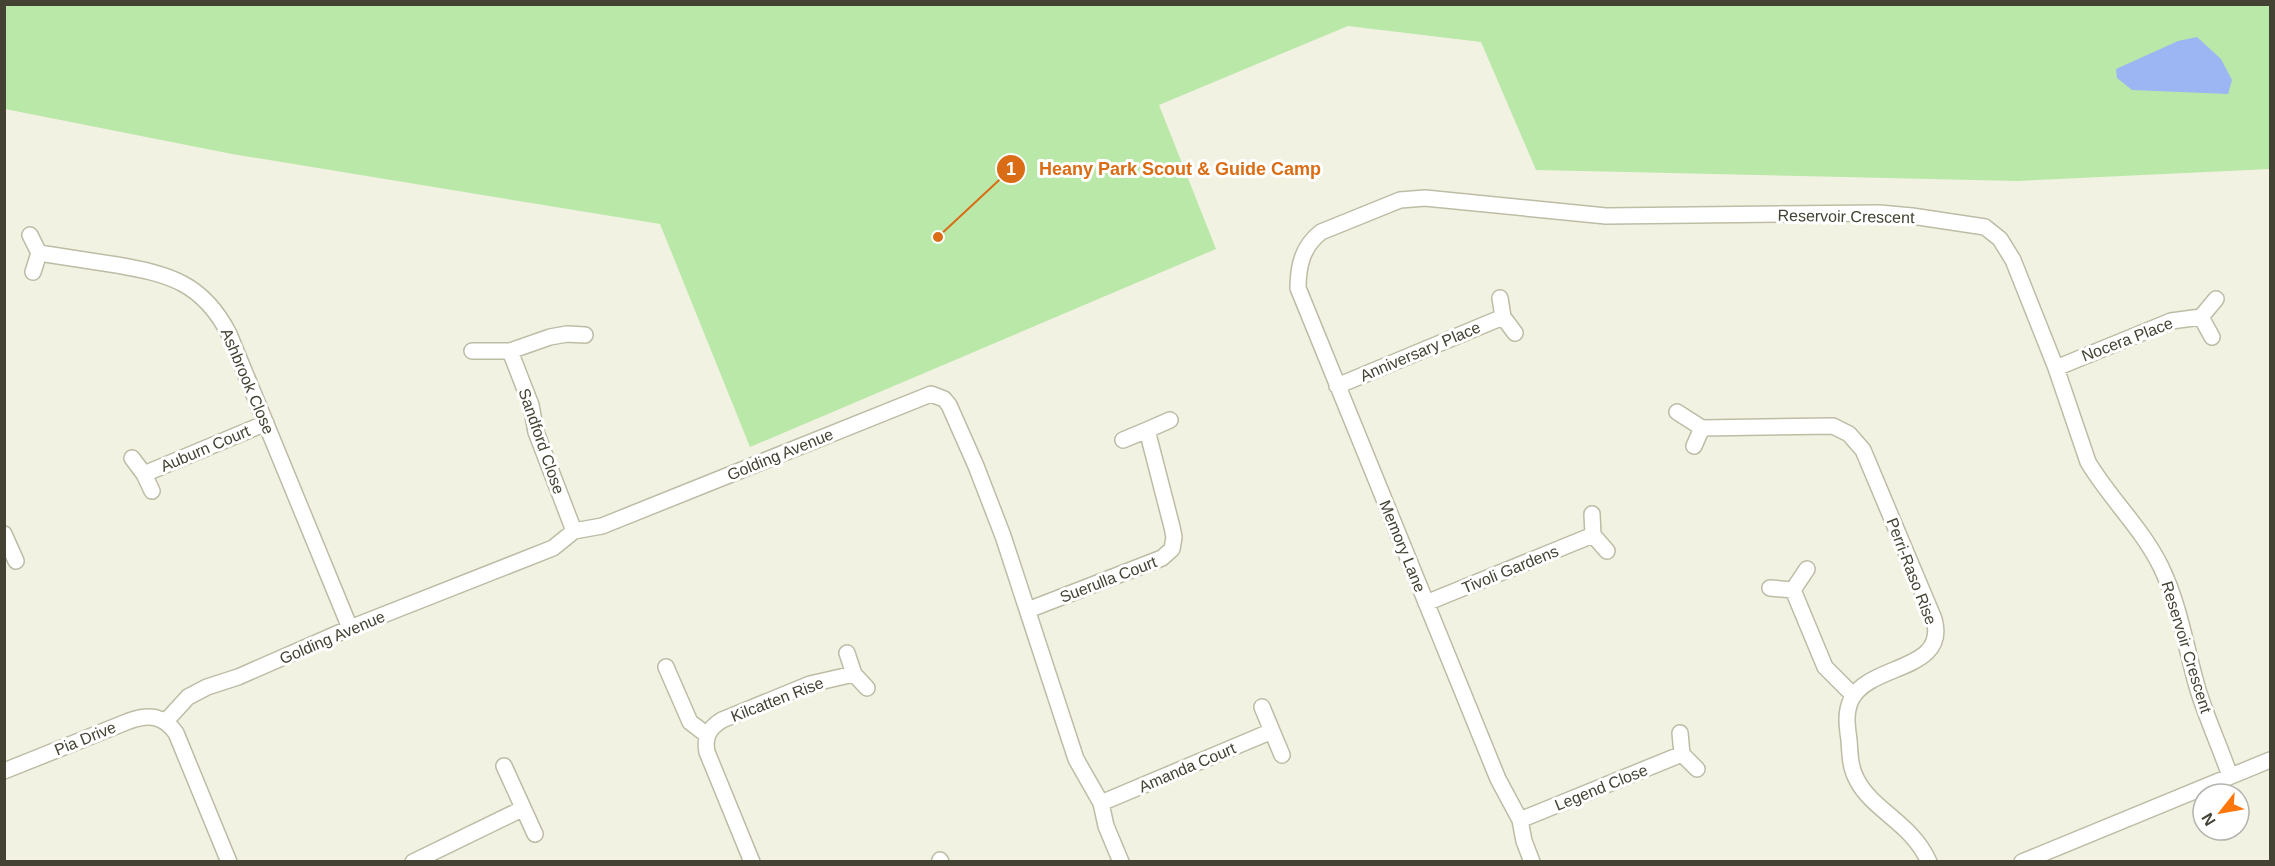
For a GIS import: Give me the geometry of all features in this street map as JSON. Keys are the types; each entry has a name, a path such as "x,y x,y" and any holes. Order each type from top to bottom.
{"street":[{"name":"Reservoir Crescent","path":"1321,232 1400,201 1425,198 1606,216 1879,213 1974,224 1993,231 2006,247 2055,368 2088,462 2145,538 2166,577 2185,633 2199,693 2230,776"},
{"name":"Memory Lane","path":"1321,232 1304,252 1299,269 1299,288 1498,779 1520,820 1524,841 1532,861"},
{"path":"30,235 39,252 33,272"},
{"name":"Ashbrook Close","path":"39,252 154,271 177,279 198,292 208,302 223,322 350,628"},
{"path":"1500,298 1503,317 1515,333"},
{"path":"2212,337 2201,317 2216,299"},
{"name":"Anniversary Place","path":"1337,386 1503,317"},
{"name":"Nocera Place","path":"2055,368 2171,321 2201,317"},
{"path":"472,351 510,351 550,337 567,334 585,335"},
{"name":"Sandford Close","path":"510,351 531,405 536,432 574,531"},
{"name":"Golding Avenue","path":"166,722 183,702 198,691 553,548 574,531 602,526 919,397 932,394 944,399 953,412 976,466 1004,536 1076,759 1101,803 1110,838 1121,861"},
{"path":"1677,412 1702,428 1694,446"},
{"path":"1123,440 1170,420"},
{"name":"Auburn Court","path":"144,474 266,423"},
{"name":"Perri-Raso Rise","path":"1702,428 1833,426 1849,434 1863,450 1934,619 1936,633 1931,649 1919,659 1874,677 1853,695"},
{"name":"Suerulla Court","path":"1028,610 1162,558 1172,549 1174,537 1172,527 1147,430"},
{"name":"Auburn Court","path":"132,458 144,474 152,491"},
{"path":"1592,514 1593,535 1607,550"},
{"path":"4,534 16,561"},
{"name":"Tivoli Gardens","path":"1426,603 1593,535"},
{"path":"1793,590 1807,569"},
{"path":"1770,588 1793,590"},
{"path":"1793,590 1825,667 1853,695 1846,720 1851,762 1857,781 1868,796 1914,838 1929,861"},
{"path":"847,653 854,674 867,688"},
{"path":"666,667 690,722 707,735 707,752 752,861"},
{"name":"Kilcatten Rise","path":"707,735 711,728 722,720 810,684 854,674"},
{"path":"1262,707 1282,755"},
{"name":"Pia Drive","path":"4,771 139,717 153,716 166,722"},
{"path":"166,722 176,733 229,861"},
{"name":"Amanda Court","path":"1101,803 1272,731"},
{"path":"1680,733 1682,754 1697,769"},
{"name":"Legend Close","path":"1520,820 1682,754"},
{"path":"2022,861 2271,760"},
{"path":"504,766 535,834"},
{"path":"413,861 522,809"}],"green space":[{"path":"4,5 2270,5 2270,169 2017,181 1536,170 1481,42 1348,26 1159,105 1216,249 750,447 660,224 232,154 5,109"}],"water":[{"path":"2197,37 2221,59 2232,80 2228,94 2132,90 2117,78 2116,69 2178,41"}],"place":[{"name":"Heany Park Scout & Guide Camp","path":"938,237"}]}
